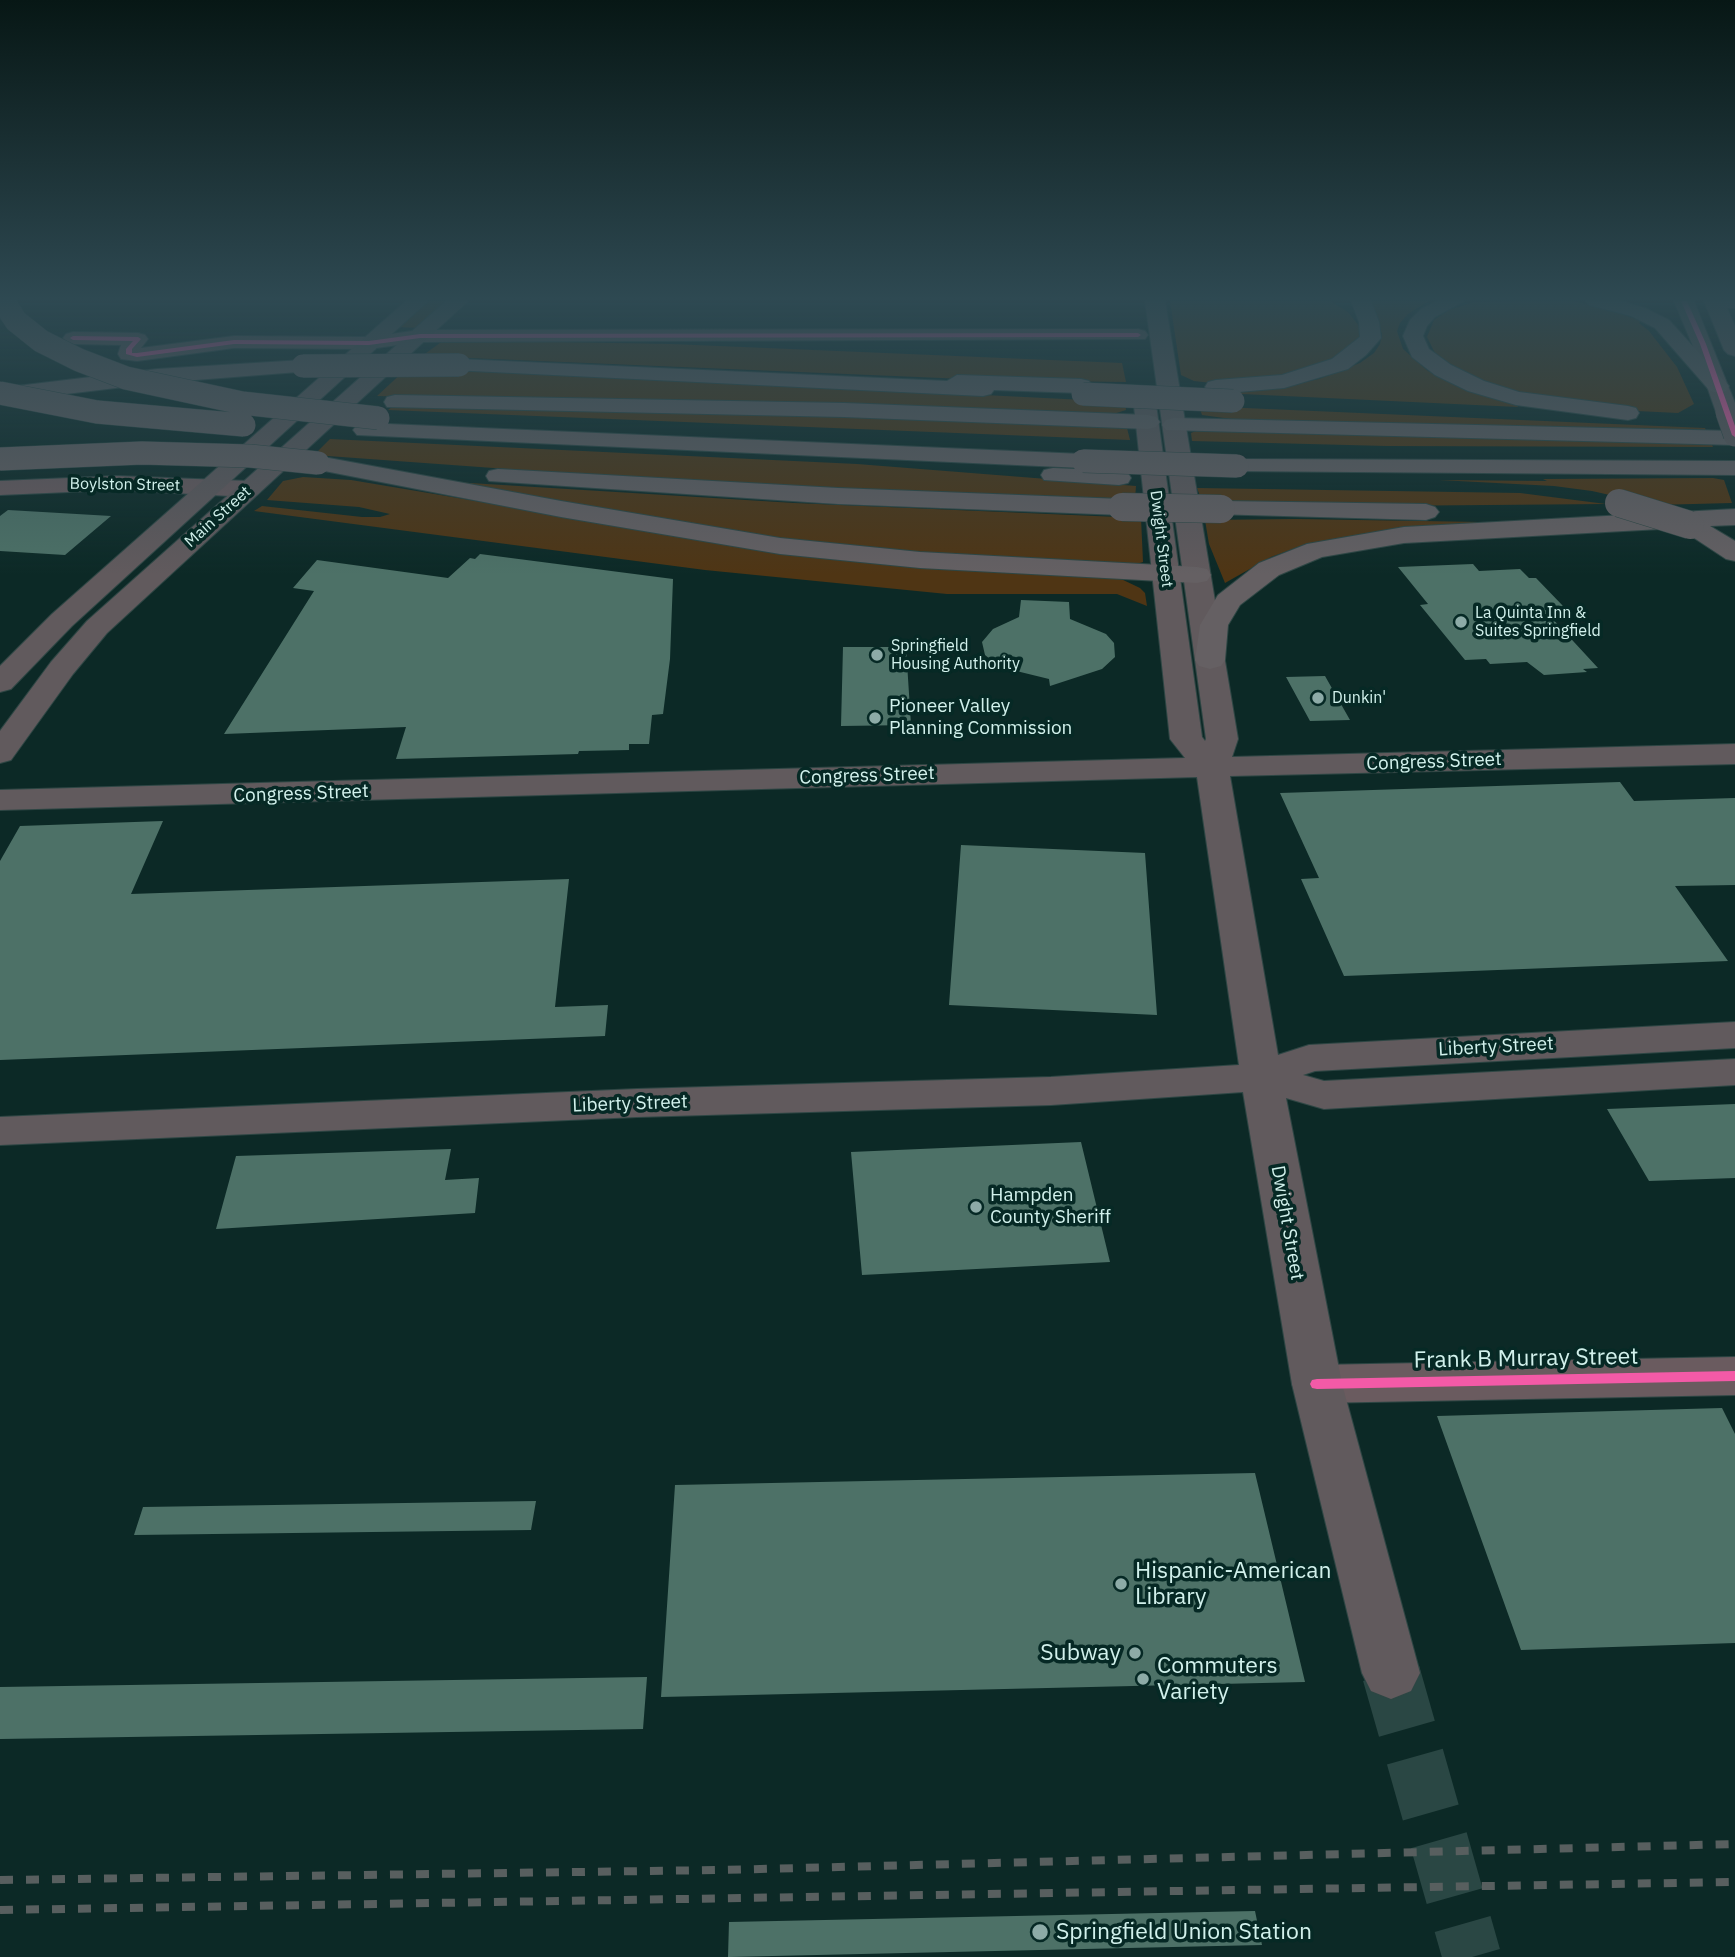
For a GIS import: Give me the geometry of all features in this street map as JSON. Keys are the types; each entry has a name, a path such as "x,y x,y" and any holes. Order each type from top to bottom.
{"highway":[{"path":"189,392 268,407 740,447 859,460 1119,478 1477,487 1559,492"},
{"path":"1165,392 1225,394 1279,403"},
{"path":"1225,394 1233,392"},
{"path":"1497,392 1568,407 1636,414 1732,418"},
{"path":"0,394 71,408 155,419 832,410 1164,418 1267,427 1735,436"},
{"path":"1348,407 1732,418"},
{"path":"379,417 1083,455"},
{"path":"740,447 1236,459 1486,469 1735,468"},
{"path":"0,459 142,453 250,456 704,489 1122,507 1476,513 1735,512"},
{"path":"1236,459 1735,455"},
{"path":"318,463 561,509 780,546 899,558 1196,575"},
{"path":"1609,501 1690,526 1735,553"},
{"path":"1210,660 1214,625 1228,601 1269,569 1317,550 1415,534 1735,517"}],"main road":[{"name":"Main Street","path":"5,671 314,392"},
{"name":"Main Street","path":"0,752 62,668 97,627 357,392"},
{"name":"Dwight Street","path":"1154,392 1164,418 1196,575 1210,660 1222,739 1212,768 1261,1077 1317,1384 1391,1673"},
{"name":"Dwight Street","path":"1162,392 1166,573 1186,739 1212,768"},
{"path":"1721,392 1732,418 1735,436"},
{"name":"Congress Street","path":"0,800 148,799 842,776 1735,754"},
{"name":"Liberty Street","path":"0,1131 637,1103 1051,1091 1261,1077 1309,1058 1735,1035"},
{"name":"Liberty Street","path":"1261,1077 1324,1095 1735,1072"}],"street":[{"name":"Boylston Street","path":"0,488 106,483 250,489"},
{"name":"Frank B Murray Street","path":"1317,1384 1735,1376"}],"shaded area":[{"path":"381,392 930,392 1125,402 1126,410 1110,415 377,396"},
{"path":"1207,392 1475,392 1516,404 1518,407"},
{"path":"1518,392 1689,392 1694,404 1678,413 1637,411"},
{"path":"393,406 844,416 1127,428 1130,440 388,410"},
{"path":"1199,406 1705,428 1707,432 1261,423 1202,415"},
{"path":"1198,430 1710,440 1713,447 1387,446 1192,441 1191,433"},
{"path":"330,439 857,464 1136,486 1135,499 687,482 314,455"},
{"path":"303,477 351,480 684,536 1119,578 1145,593 1147,606 1117,594 947,594 705,570 254,511 262,506 362,517 390,514 359,507 267,500 283,481"},
{"path":"1543,479 1724,480 1732,503 1654,505 1592,491 1554,486 1439,480 1547,481"},
{"path":"454,482 794,503 1141,518 1143,562 1133,565 957,557 774,538"},
{"path":"1197,488 1520,493 1606,504 1370,506 1202,501"},
{"path":"1296,519 1483,524 1373,534 1301,546 1271,557 1225,583 1209,544 1205,520"}],"building":[{"path":"8,510 111,516 65,555 0,551 0,516"},
{"path":"480,554 673,579 670,659 663,714 652,715 649,744 629,744 629,750 579,751 578,754 396,759 406,727 224,734 314,591 293,588 317,560 448,578 470,558 475,559"},
{"name":"La Quinta Inn & Suites Springfield","path":"1473,564 1479,571 1520,569 1529,578 1536,578 1564,607 1552,608 1559,615 1550,616 1598,668 1583,669 1587,672 1544,675 1527,662 1490,664 1486,659 1465,660 1420,605 1428,604 1398,567"},
{"path":"1021,600 1069,602 1070,619 1106,634 1114,643 1115,657 1102,669 1050,686 1049,679 1000,667 985,655 982,642 993,629 1019,617"},
{"path":"843,647 906,647 911,725 841,726"},
{"name":"Dunkin'","path":"1325,676 1350,720 1310,721 1286,677"},
{"path":"1620,782 1634,801 1735,798 1735,885 1675,886 1728,961 1344,976 1301,879 1319,878 1280,793"},
{"path":"163,821 131,894 569,879 555,1007 608,1005 605,1036 0,1060 0,861 20,826"},
{"path":"961,845 1145,853 1157,1015 949,1005"},
{"path":"1735,1104 1735,1178 1649,1181 1607,1109"},
{"name":"Hampden County Sheriff","path":"1081,1142 1110,1262 862,1275 851,1152"},
{"path":"451,1149 445,1180 479,1178 475,1213 216,1229 236,1156"},
{"path":"1722,1408 1735,1434 1735,1643 1521,1650 1437,1416"},
{"path":"1255,1473 1305,1682 661,1697 675,1485"},
{"path":"536,1501 531,1530 134,1535 143,1507"},
{"path":"647,1677 643,1729 0,1739 0,1687"},
{"path":"1255,1911 1262,1945 728,1957 729,1922"}],"tunnel":[{"path":"1391,1673 1472,1957"}],"railway":[{"path":"0,1880 720,1870 1735,1844"},
{"path":"0,1910 1735,1882"}],"cycle path":[{"path":"1720,392 1735,435"},
{"path":"1317,1384 1735,1376"}],"place":[{"name":"La Quinta Inn & Suites Springfield","path":"1461,622"},
{"name":"Springfield Housing Authority","path":"877,655"},
{"name":"Dunkin'","path":"1318,698"},
{"name":"Pioneer Valley Planning Commission","path":"875,718"},
{"name":"Hampden County Sheriff","path":"976,1207"},
{"name":"Hispanic-American Library","path":"1121,1584"},
{"name":"Subway","path":"1135,1653"},
{"name":"Commuters Variety","path":"1143,1679"},
{"name":"Springfield Union Station","path":"1040,1932"}]}
